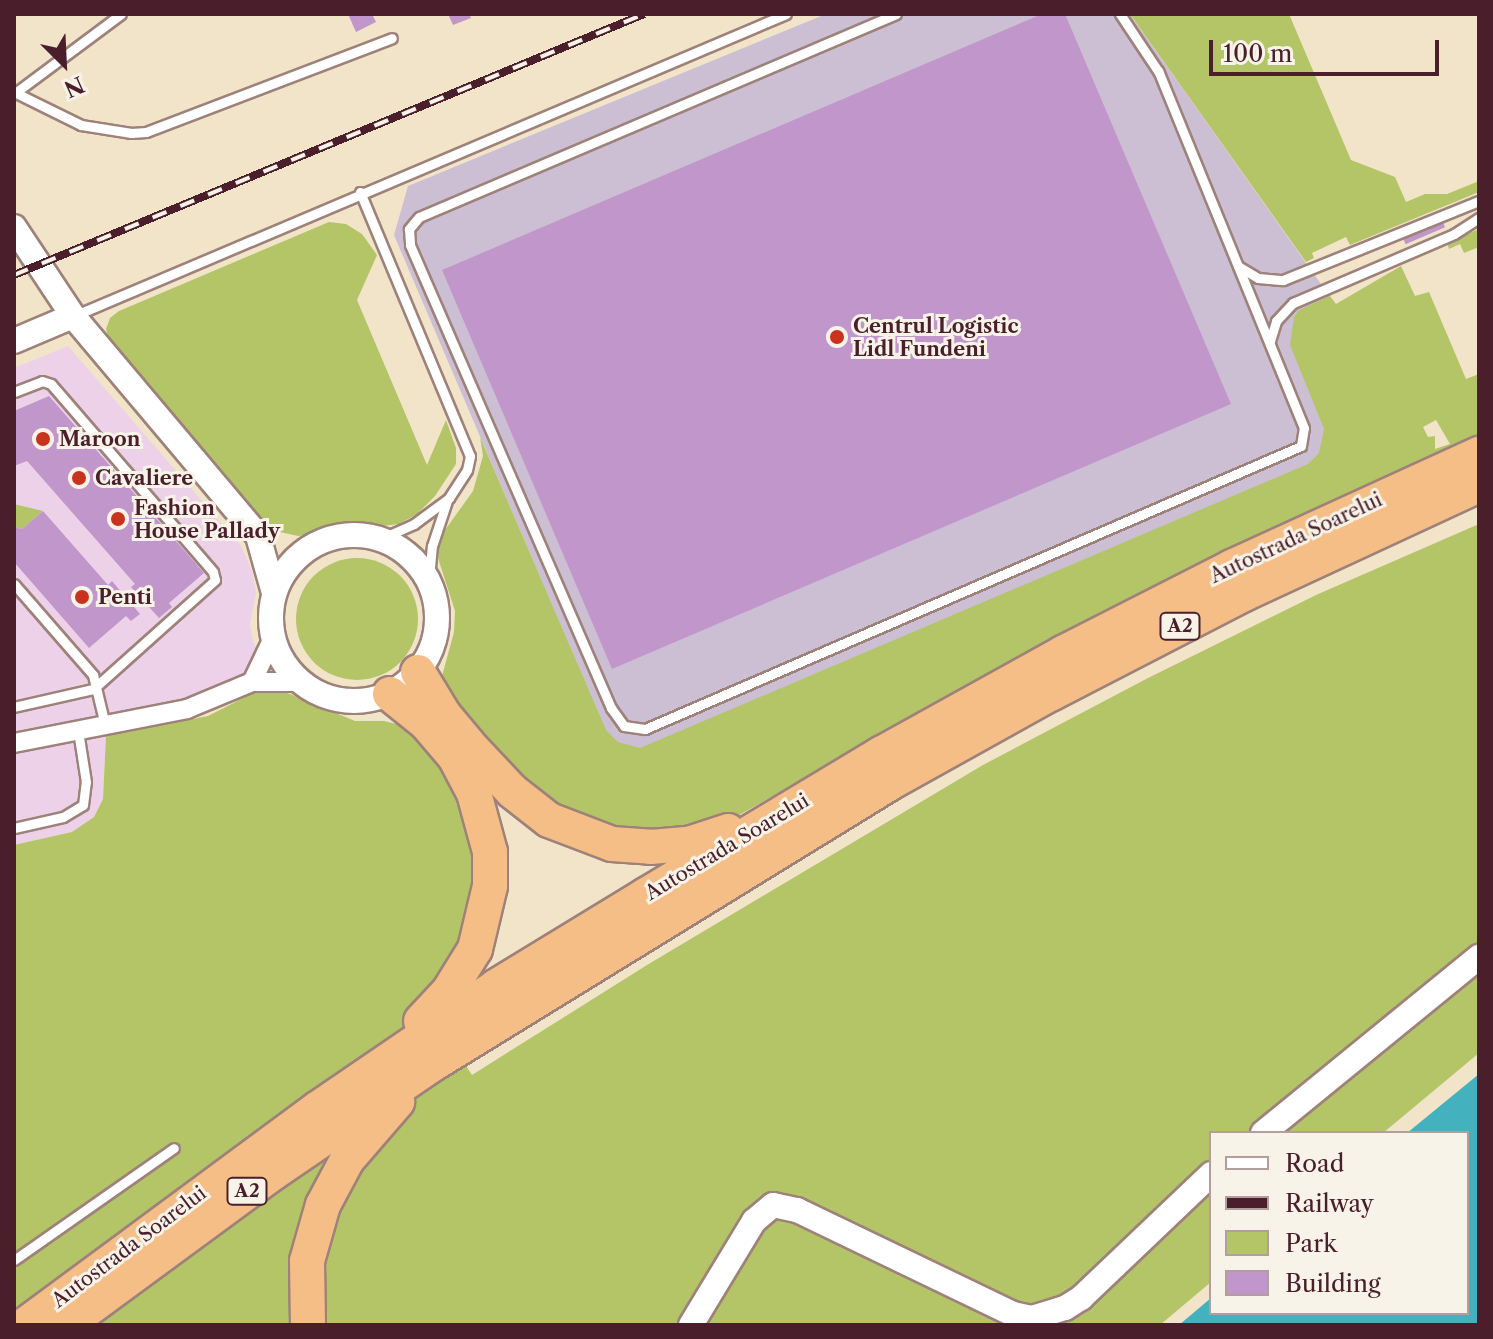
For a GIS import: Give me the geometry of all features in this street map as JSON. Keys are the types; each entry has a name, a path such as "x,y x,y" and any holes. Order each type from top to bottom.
{"highway":[{"name":"Autostrada Soarelui","path":"25,1325 317,1109 506,1000 1163,601 1479,454"},
{"name":"Autostrada Soarelui","path":"886,769 1066,686 1244,594 1479,485"},
{"path":"418,672 444,715 530,807 580,835 612,844 651,847 689,844 721,835 842,763 886,769"},
{"path":"317,1109 379,1053 426,1018 449,991 475,949 490,886 484,822 467,776 426,723 390,694"},
{"name":"Autostrada Soarelui","path":"66,1325 273,1173 433,1064 506,1000"},
{"path":"308,1325 307,1261 323,1205 356,1149 433,1064"}],"street":[{"path":"14,227 73,316 258,536 274,593"},
{"path":"14,341 73,316"},
{"path":"342,535 381,539 400,548 429,579 437,602 438,627 431,651 418,672 390,694 348,702 327,697 300,682 283,662 270,623 274,593 287,569 306,550 342,535"},
{"path":"258,536 306,550"},
{"path":"252,682 273,638"},
{"path":"14,743 187,709 252,682 300,682"},
{"path":"1265,1131 1479,957"},
{"path":"691,1325 754,1221 773,1205 797,1210 1013,1314 1032,1318 1065,1308 1081,1298 1209,1176"}],"lane":[{"path":"121,14 15,93 81,125 131,133 146,132 392,38"},
{"path":"73,316 786,14"},
{"path":"896,14 419,217 409,229 410,245 611,708 624,726 645,729 1296,450 1305,433 1270,345 1158,71 1120,14"},
{"path":"360,192 467,444 467,470 449,498 432,546 429,579"},
{"path":"1237,266 1258,278 1283,280 1479,201"},
{"path":"1270,345 1276,321 1293,303 1454,234 1479,218"},
{"path":"14,392 42,381 60,396 215,576 211,586 89,692 14,707"},
{"path":"381,539 414,524 449,498"},
{"path":"14,584 93,675 105,725"},
{"path":"14,828 63,817 83,805 86,782 78,731"},
{"path":"14,1260 174,1148"}],"shaded area":[{"name":"Centrul Logistic Lidl Fundeni","path":"826,14 1130,14 1422,427 622,769 394,235 408,186"},
{"path":"68,346 241,546 252,571 256,593 250,625 253,641 268,678 106,736 103,799 94,817 73,832 14,845 14,368"}],"green space":[{"path":"1130,14 1289,14 1351,160 1395,177 1406,202 1425,194 1447,194 1479,181 1479,192 1350,245 1346,237 1312,253 1314,258 1306,262"},
{"path":"329,222 346,224 362,234 377,255 357,300 427,465 446,420 456,448 456,464 435,496 417,514 399,524 298,536 280,532 262,522 109,340 106,329 110,318 119,311"},
{"path":"1479,229 1479,247 1464,253 1460,244 1449,249 1447,243"},
{"path":"1401,266 1415,296 1429,292 1466,379 1479,374 1479,444 948,697 709,832 658,839 580,826 507,773 444,689 442,676 454,632 455,611 438,558 440,537 473,491 483,456 480,437 606,730 618,742 640,748 1308,464 1319,453 1324,429 1290,345 1294,317 1299,310 1330,296 1336,304","holes":["1436,420 1450,444 1435,449 1435,436 1428,437 1423,427"]},
{"path":"14,504 43,511 22,529 14,527"},
{"path":"1479,524 1479,1053 1385,1131 1209,1131 1209,1284 1160,1325 14,1325 14,845 72,832 94,817 103,799 106,736 208,716 261,689 278,689 355,721 384,721 413,728 464,794 479,878 457,963 427,1007 472,1075 647,965 983,765 1148,678 1316,595"},
{"path":"357,558 380,562 400,576 414,596 418,619 414,642 400,662 380,676 357,680 334,676 314,662 300,642 296,619 300,596 314,576 334,562"}],"water":[{"path":"1479,1074 1479,1325 1179,1325 1209,1300 1209,1315 1469,1315 1469,1131 1409,1131"}],"building":[{"path":"348,14 372,14 376,22 356,32"},
{"path":"448,14 469,14 471,18 453,25"},
{"name":"Centrul Logistic Lidl Fundeni","path":"1042,14 1065,14 1231,404 612,669 442,270"},
{"path":"1442,220 1445,227 1406,244 1402,237"},
{"name":"Fashion House Pallady","path":"49,396 204,573 169,603 172,607 159,618 131,587 135,584 27,461 14,466 14,411"},
{"name":"Fashion House Pallady","path":"43,511 108,585 112,581 140,614 131,621 126,616 89,648 14,562 14,527 22,529"}],"railway":[{"path":"14,275 644,14"}],"place":[{"name":"Centrul Logistic Lidl Fundeni","path":"837,337"},
{"name":"Maroon","path":"43,439"},
{"name":"Cavaliere","path":"79,478"},
{"name":"Fashion House Pallady","path":"118,519"},
{"name":"Penti","path":"82,597"}]}
